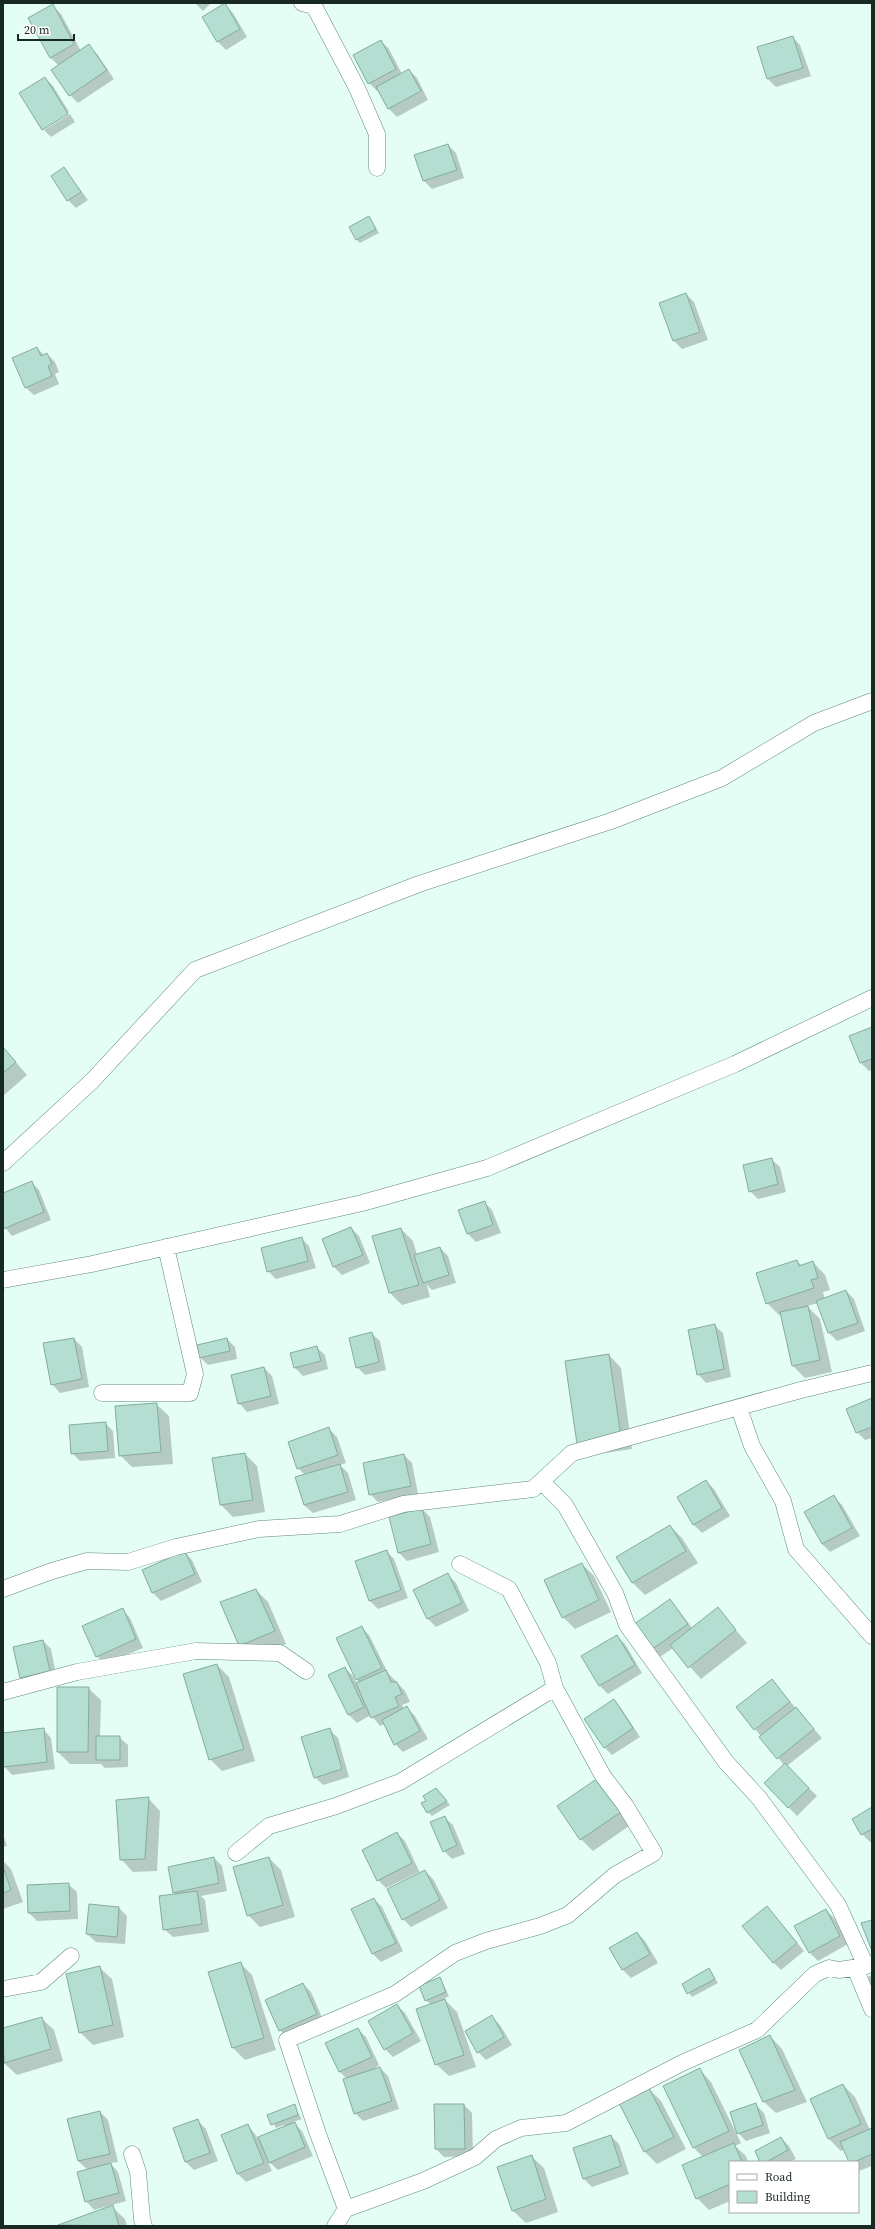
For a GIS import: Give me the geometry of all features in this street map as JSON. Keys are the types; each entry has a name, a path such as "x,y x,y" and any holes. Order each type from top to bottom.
{"street":[{"path":"302,3 314,6 357,88 377,134 377,168"},
{"path":"3,1163 92,1081 195,970 419,884 611,821 722,778 814,723 872,702"},
{"path":"3,1280 92,1264 362,1203 486,1168 735,1064 872,998"},
{"path":"102,1393 190,1393 195,1374 166,1247"},
{"path":"3,1589 52,1571 87,1562 128,1562 176,1547 259,1529 340,1524 403,1504 533,1489 572,1453 801,1390 872,1373"},
{"path":"739,1408 752,1446 783,1501 796,1549 872,1636"},
{"path":"542,1482 565,1505 615,1593 627,1625 726,1762 759,1798 838,1905 864,1966 872,2009"},
{"path":"346,2209 318,2134 287,2040 395,1994 455,1953 486,1941 540,1926 568,1915 615,1875 654,1853 625,1805 603,1776 554,1688 548,1663 509,1589 460,1564"},
{"path":"3,1692 77,1672 196,1651 280,1653 306,1671"},
{"path":"236,1853 269,1826 336,1806 400,1782 554,1688"},
{"path":"3,1989 41,1982 71,1956"},
{"path":"335,2226 346,2209 423,2181 475,2157 496,2139 521,2128 566,2123 682,2064 756,2030 816,1974 829,1968 864,1966"},
{"path":"132,2154 138,2172 142,2219 144,2226"}],"building":[{"path":"225,3 240,29 217,42 202,17"},
{"path":"53,4 74,44 50,58 28,18"},
{"path":"793,36 803,68 767,79 757,47"},
{"path":"381,40 396,69 368,84 353,55"},
{"path":"89,44 107,70 69,96 51,70"},
{"path":"409,69 421,91 388,109 376,87"},
{"path":"45,77 68,114 42,130 19,93"},
{"path":"448,144 457,170 423,181 414,155"},
{"path":"64,167 81,192 67,201 51,176"},
{"path":"369,216 376,229 356,240 349,227"},
{"path":"686,293 700,332 673,341 659,303"},
{"path":"37,347 41,356 47,353 52,364 48,366 52,376 25,388 12,358"},
{"path":"872,1027 872,1059 860,1063 849,1036"},
{"path":"3,1047 16,1062 3,1073"},
{"path":"772,1158 778,1184 749,1192 743,1165"},
{"path":"32,1181 44,1212 3,1229 3,1193"},
{"path":"485,1201 493,1225 467,1234 458,1210"},
{"path":"351,1227 363,1255 333,1267 322,1239"},
{"path":"401,1228 419,1285 389,1293 372,1236"},
{"path":"302,1237 308,1261 267,1272 261,1248"},
{"path":"440,1247 449,1275 423,1283 414,1255"},
{"path":"797,1260 799,1266 813,1261 818,1278 811,1280 814,1288 766,1304 756,1273"},
{"path":"846,1290 858,1323 828,1333 816,1301"},
{"path":"808,1306 820,1360 792,1366 780,1312"},
{"path":"715,1324 724,1369 697,1375 688,1330"},
{"path":"372,1332 379,1362 356,1368 349,1338"},
{"path":"74,1338 82,1379 51,1385 43,1343"},
{"path":"227,1338 230,1351 199,1358 197,1345"},
{"path":"317,1346 321,1361 294,1368 290,1353"},
{"path":"609,1354 621,1437 577,1444 565,1361"},
{"path":"264,1367 271,1396 238,1404 231,1375"},
{"path":"872,1398 872,1427 856,1433 846,1409"},
{"path":"157,1403 161,1452 119,1456 115,1406"},
{"path":"106,1422 108,1451 71,1454 69,1425"},
{"path":"329,1427 338,1455 297,1469 288,1442"},
{"path":"245,1453 253,1500 220,1505 212,1458"},
{"path":"404,1454 411,1486 369,1495 363,1463"},
{"path":"340,1464 348,1492 304,1505 295,1477"},
{"path":"706,1480 722,1508 693,1525 677,1497"},
{"path":"834,1495 852,1528 822,1544 804,1512"},
{"path":"422,1508 431,1544 398,1553 389,1517"},
{"path":"670,1525 686,1551 632,1583 616,1557"},
{"path":"387,1550 401,1590 369,1601 355,1561"},
{"path":"185,1551 195,1574 152,1593 142,1570"},
{"path":"582,1563 599,1600 562,1618 544,1580"},
{"path":"448,1573 462,1603 427,1619 413,1590"},
{"path":"256,1589 275,1631 239,1646 220,1602"},
{"path":"670,1599 688,1624 651,1650 633,1625"},
{"path":"718,1607 736,1630 688,1668 670,1645"},
{"path":"123,1608 136,1639 96,1657 82,1626"},
{"path":"362,1626 382,1668 356,1680 336,1638"},
{"path":"617,1635 635,1665 599,1686 581,1656"},
{"path":"43,1640 50,1671 20,1678 13,1647"},
{"path":"217,1664 244,1749 209,1760 183,1674"},
{"path":"345,1667 364,1707 348,1715 328,1675"},
{"path":"386,1670 391,1682 397,1682 402,1694 395,1697 399,1706 371,1718 356,1683"},
{"path":"772,1679 790,1702 754,1730 736,1707"},
{"path":"57,1687 89,1687 88,1752 57,1752"},
{"path":"614,1699 633,1728 604,1748 584,1719"},
{"path":"407,1706 420,1731 394,1745 382,1720"},
{"path":"796,1707 814,1729 777,1759 759,1737"},
{"path":"44,1728 47,1762 3,1767 3,1733"},
{"path":"330,1728 342,1769 314,1778 301,1737"},
{"path":"96,1736 120,1736 120,1760 96,1760"},
{"path":"785,1763 809,1788 788,1808 764,1783"},
{"path":"598,1778 621,1812 580,1840 557,1806"},
{"path":"436,1788 447,1801 427,1813 421,1803 426,1801 423,1796"},
{"path":"149,1797 145,1859 120,1860 116,1800"},
{"path":"872,1807 872,1829 861,1835 852,1819"},
{"path":"445,1816 457,1845 443,1852 430,1822"},
{"path":"397,1832 412,1863 377,1881 362,1850"},
{"path":"214,1857 219,1883 173,1893 168,1867"},
{"path":"269,1857 283,1905 247,1916 233,1867"},
{"path":"3,1867 11,1890 3,1893"},
{"path":"425,1870 440,1900 402,1920 387,1889"},
{"path":"69,1883 70,1911 28,1913 27,1885"},
{"path":"197,1891 202,1924 163,1930 159,1896"},
{"path":"374,1898 396,1943 372,1954 351,1909"},
{"path":"89,1904 119,1907 117,1937 86,1934"},
{"path":"767,1906 797,1943 773,1963 742,1926"},
{"path":"826,1909 840,1936 809,1953 794,1926"},
{"path":"872,1920 872,1951 861,1923"},
{"path":"637,1932 650,1954 622,1970 609,1948"},
{"path":"241,1962 264,2038 232,2048 208,1972"},
{"path":"100,1966 113,2025 79,2033 66,1974"},
{"path":"709,1968 715,1979 687,1994 682,1984"},
{"path":"440,1977 446,1992 425,2001 419,1986"},
{"path":"303,1983 317,2014 279,2031 265,2000"},
{"path":"445,1999 464,2055 435,2065 416,2009"},
{"path":"397,2004 413,2033 384,2050 368,2021"},
{"path":"492,2015 504,2037 477,2053 465,2031"},
{"path":"42,2017 51,2049 4,2063 3,2028"},
{"path":"358,2028 372,2057 339,2072 325,2043"},
{"path":"770,2035 795,2090 763,2102 739,2050"},
{"path":"380,2067 392,2101 354,2114 343,2079"},
{"path":"700,2068 729,2131 693,2148 663,2086"},
{"path":"843,2084 861,2124 828,2139 810,2099"},
{"path":"649,2088 674,2137 644,2152 619,2103"},
{"path":"756,2103 763,2125 737,2134 730,2112"},
{"path":"295,2104 298,2115 271,2125 267,2115"},
{"path":"434,2104 464,2104 465,2149 435,2149"},
{"path":"100,2111 110,2154 78,2161 67,2119"},
{"path":"198,2119 210,2153 185,2162 173,2128"},
{"path":"295,2122 305,2147 269,2163 258,2137"},
{"path":"248,2124 264,2163 237,2174 221,2135"},
{"path":"872,2128 872,2154 856,2161 849,2161 840,2142"},
{"path":"611,2135 621,2166 583,2179 573,2148"},
{"path":"781,2137 788,2150 768,2161 760,2161 755,2151"},
{"path":"734,2143 742,2161 729,2161 729,2184 696,2199 682,2165"},
{"path":"532,2155 546,2199 512,2211 497,2167"},
{"path":"111,2163 119,2193 85,2202 77,2172"},
{"path":"113,2205 119,2226 58,2225"}]}
